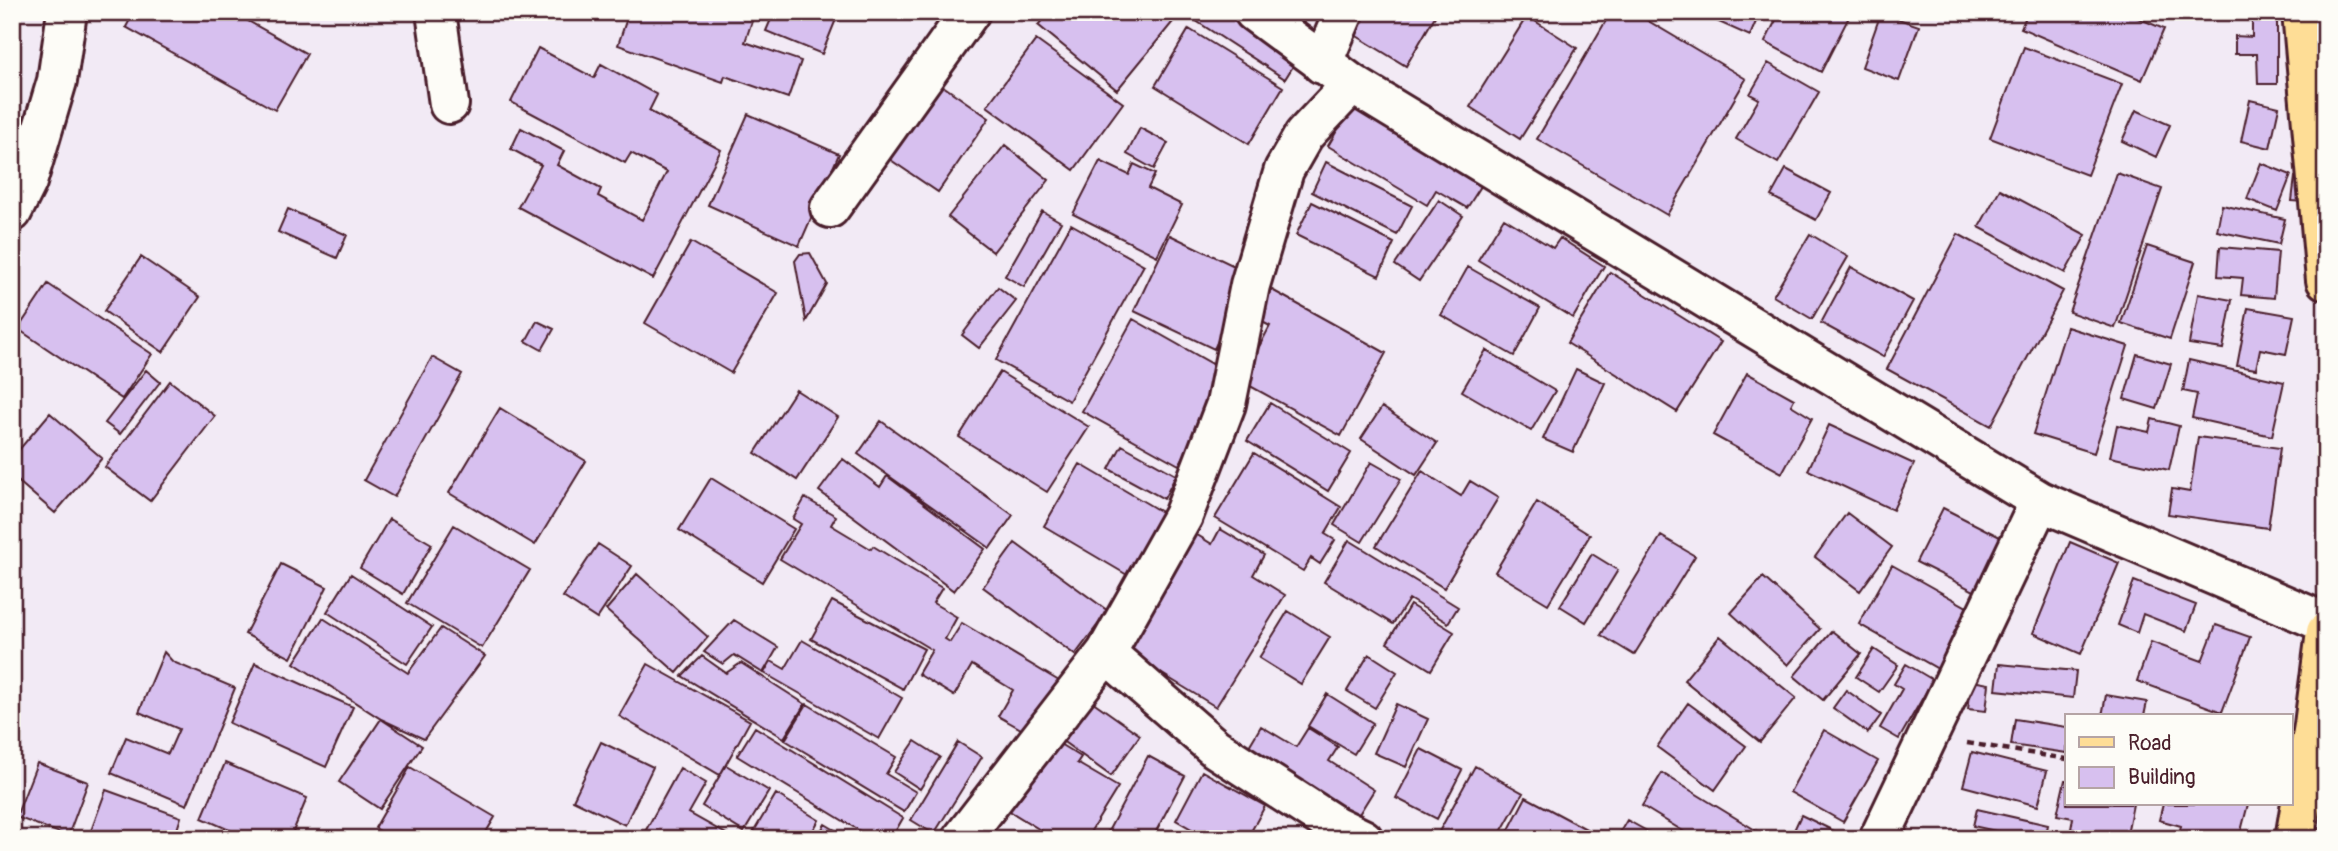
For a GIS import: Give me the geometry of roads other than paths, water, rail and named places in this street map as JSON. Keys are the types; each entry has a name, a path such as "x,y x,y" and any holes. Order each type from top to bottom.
{"main road":[{"path":"2302,12 2326,280"},
{"path":"2295,839 2326,632"}],"street":[{"path":"12,212 27,182 57,81 67,12"},
{"path":"436,12 449,104"},
{"path":"830,208 970,12"},
{"path":"1254,12 1337,74 2040,501 2326,623"},
{"path":"962,839 1106,653 1183,516 1226,404 1250,285 1283,170 1337,74 1344,12"},
{"path":"1879,839 2040,501"},
{"path":"1106,653 1215,748 1334,825 1363,839"}]}
